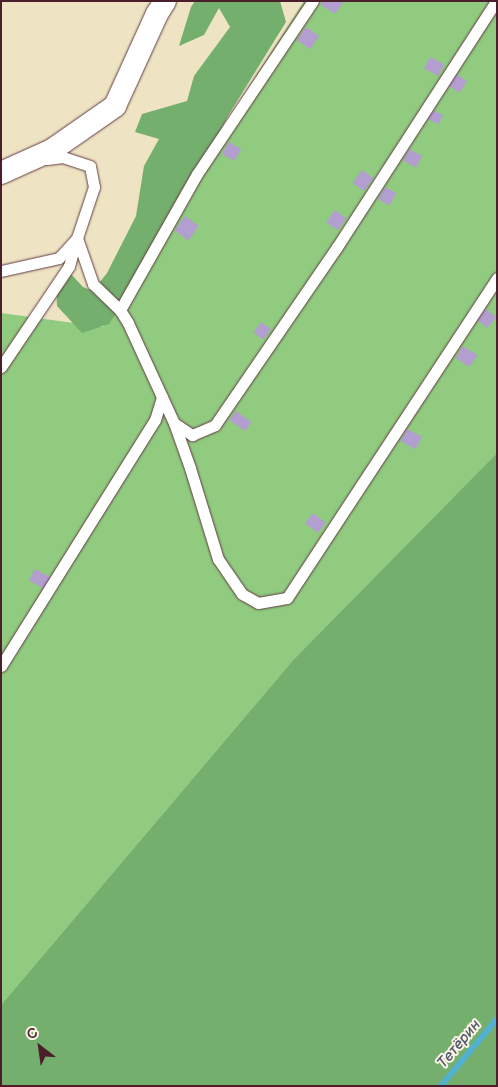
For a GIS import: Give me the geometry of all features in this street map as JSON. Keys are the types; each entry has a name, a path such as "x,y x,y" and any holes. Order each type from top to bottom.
{"street":[{"path":"1,173 52,150 115,106 157,14 165,1"}],"lane":[{"path":"120,310 197,174 313,1"},
{"path":"174,423 192,435 215,425 337,247 496,1"},
{"path":"1,367 69,266 94,187 90,166 63,157 29,160"},
{"path":"77,238 92,284 120,310 174,423 218,559 242,594 258,603 287,598 497,278"},
{"path":"1,271 58,258 77,238"},
{"path":"1,666 155,420 162,397"}],"green space":[{"path":"195,1 280,1 286,22 228,116 162,245 109,324 82,333 57,306 56,285 70,273 83,287 93,291 107,273 136,216 144,166 159,139 135,132 142,114 187,101 194,76 230,27 219,8 204,35 179,46 191,7"},
{"path":"304,1 497,1 497,453 294,659 1,1005 1,313 103,327 189,180"},
{"path":"497,453 497,1086 1,1086 1,1005 294,659"}],"building":[{"path":"323,1 344,1 335,14 321,5"},
{"path":"306,27 319,36 310,49 297,40"},
{"path":"430,57 444,64 438,76 424,69"},
{"path":"456,74 467,81 460,93 449,86"},
{"path":"432,110 443,115 439,124 428,119"},
{"path":"229,142 241,149 234,161 222,154"},
{"path":"409,149 422,156 416,168 403,160"},
{"path":"362,170 373,178 364,191 353,183"},
{"path":"385,187 396,193 390,206 378,199"},
{"path":"335,210 346,218 338,230 326,222"},
{"path":"185,216 199,226 188,241 174,231"},
{"path":"486,309 496,317 487,328 477,320"},
{"path":"261,322 271,329 263,340 254,333"},
{"path":"463,346 477,355 470,367 455,358"},
{"path":"236,411 251,422 245,431 230,420"},
{"path":"407,429 422,437 415,449 400,441"},
{"path":"313,513 326,523 318,533 305,523"},
{"path":"35,569 50,577 44,588 29,580"}],"waterway":[{"name":"Тетёрин","path":"441,1086 497,1019"}]}
